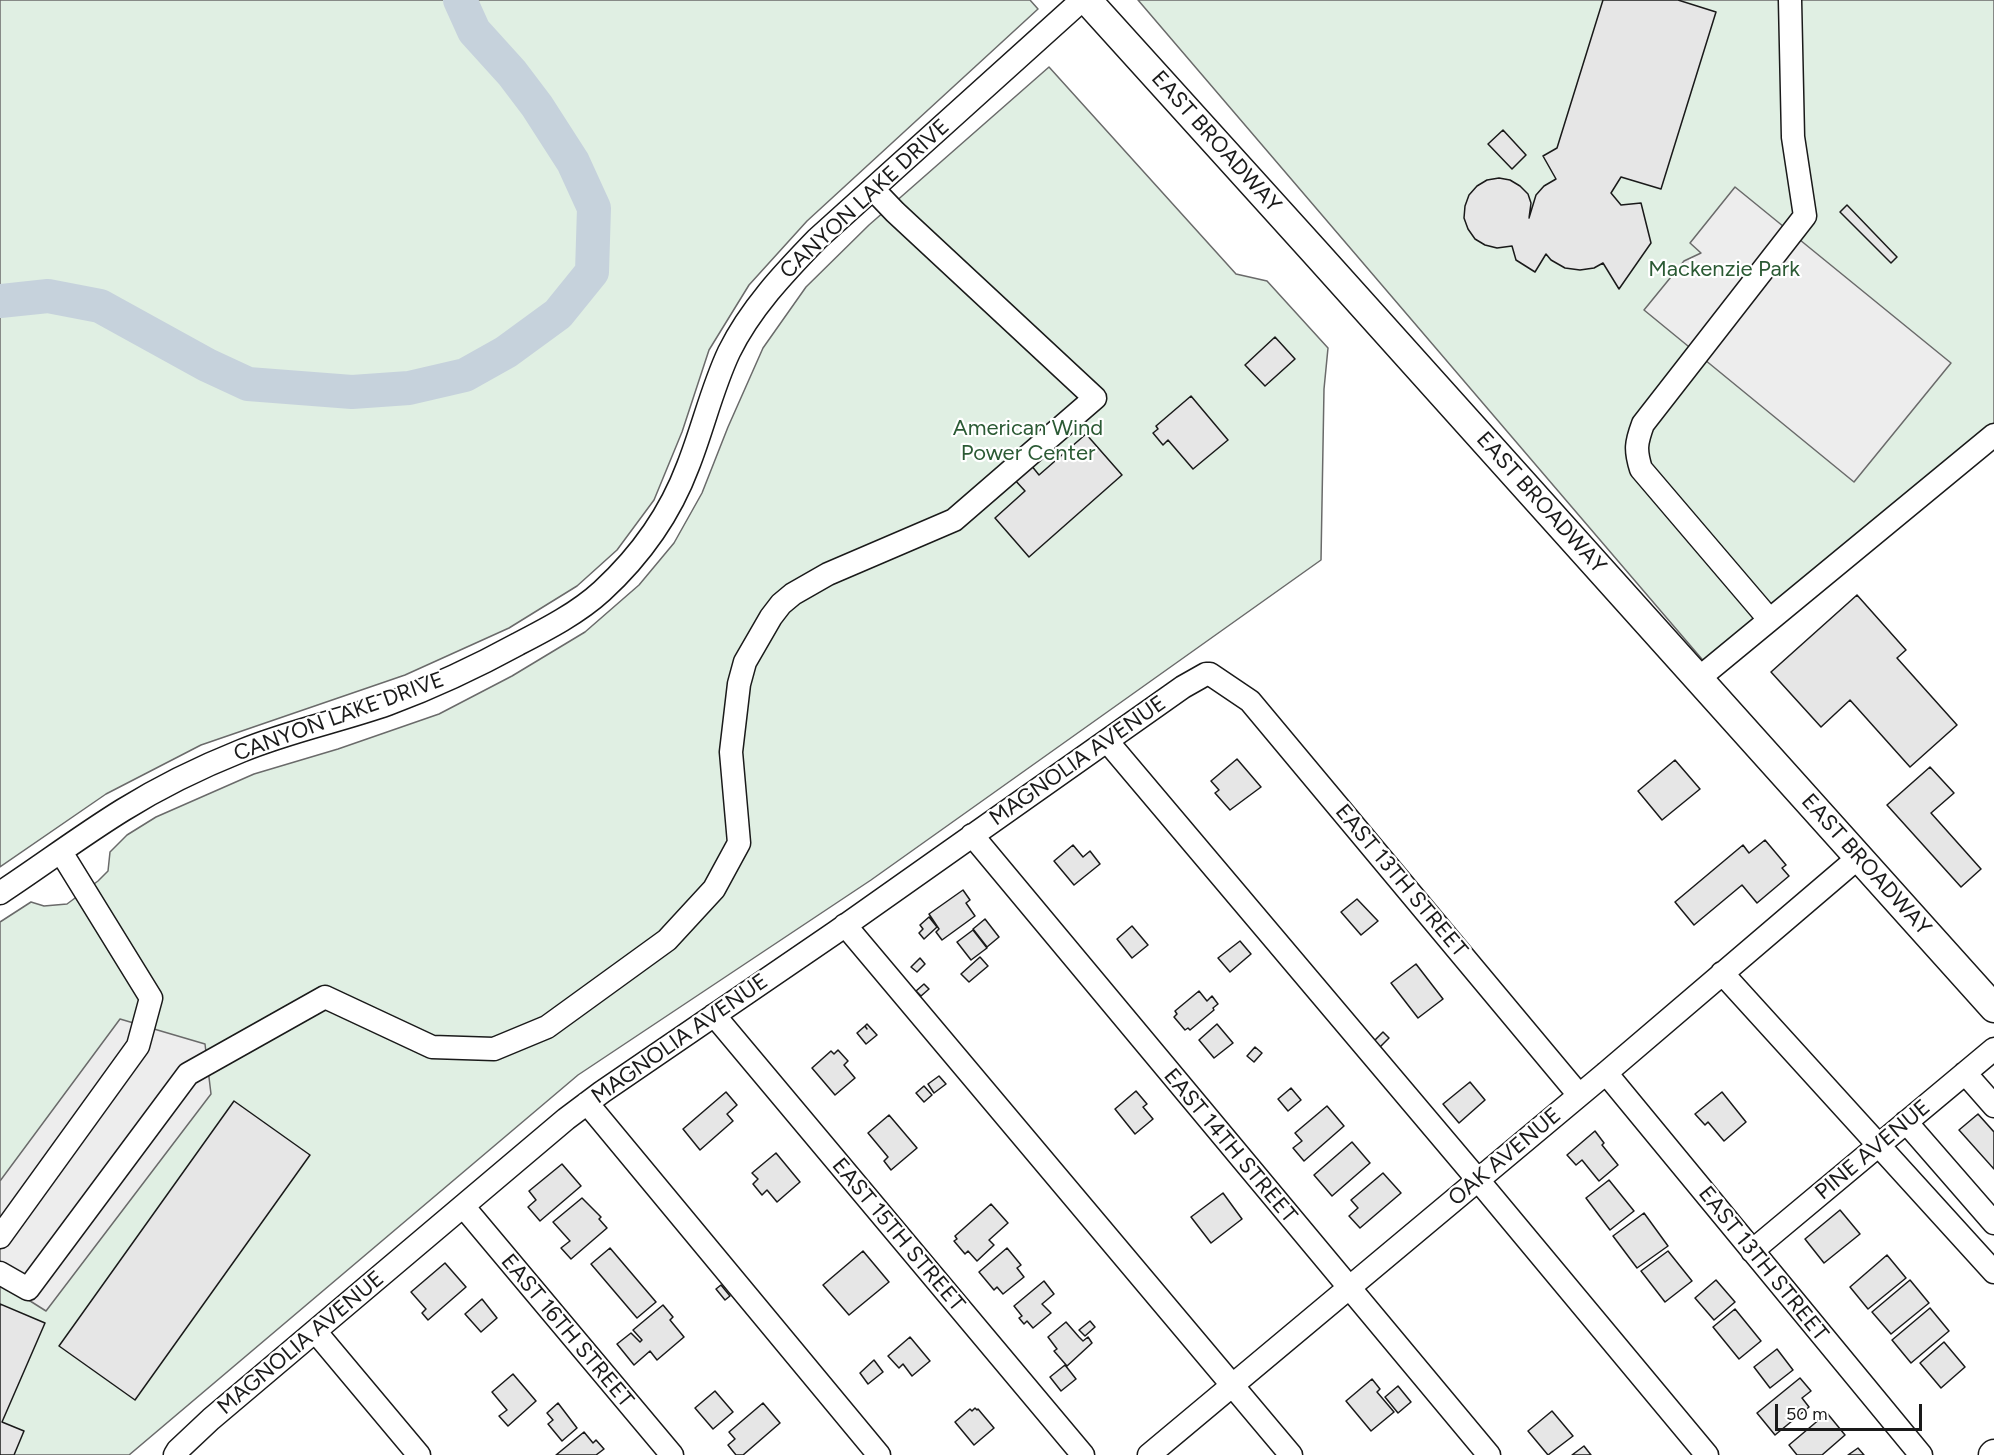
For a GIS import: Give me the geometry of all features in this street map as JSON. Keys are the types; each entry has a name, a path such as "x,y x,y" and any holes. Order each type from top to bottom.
{"main road":[{"name":"EAST BROADWAY","path":"1087,0 1994,1008"}],"street":[{"name":"CANYON LAKE DRIVE","path":"0,893 125,808 205,767 244,750 387,704 438,683 487,661 563,620 600,593 627,566 654,533 673,500 688,467 715,386 730,350 754,311 781,277 873,189 1082,0"},
{"path":"1770,620 1641,469 1636,455 1636,442 1643,424 1805,216 1793,137 1790,0"},
{"path":"0,1273 28,1289 188,1074 326,997 432,1047 494,1049 547,1028 667,940 714,889 739,843 731,752 739,684 745,662 781,604 828,574 954,520 1095,398 873,189"},
{"path":"1698,679 1994,435"},
{"name":"MAGNOLIA AVENUE","path":"176,1452 211,1419 587,1103 1183,687 1206,674 1214,677"},
{"name":"EAST 13TH STREET","path":"1214,677 1250,701 1579,1095"},
{"path":"1107,741 1478,1179 1707,1455"},
{"name":"EAST 14TH STREET","path":"972,835 1489,1455"},
{"path":"0,1238 138,1046 151,998 61,852"},
{"name":"OAK AVENUE","path":"1149,1455 1606,1073 1858,857"},
{"path":"845,925 1291,1455"},
{"path":"1722,974 1994,1272"},
{"name":"EAST 15TH STREET","path":"714,1015 1083,1455"},
{"name":"PINE AVENUE","path":"1752,1251 1994,1049"},
{"name":"EAST 13TH STREET","path":"1606,1073 1922,1455"},
{"path":"1965,1073 1994,1107"},
{"path":"587,1103 879,1455"},
{"path":"1906,1122 1994,1223"},
{"name":"EAST 16TH STREET","path":"463,1206 672,1455"},
{"path":"315,1331 419,1455"}],"green space":[{"path":"0,0 1030,0 1038,9 807,221 749,285 709,350 682,432 654,500 617,550 577,586 509,628 405,675 201,745 106,794 0,867"},
{"name":"Mackenzie Park","path":"1138,0 1994,0 1994,423 1707,665"},
{"name":"American Wind Power Center","path":"1049,67 1236,274 1267,281 1328,348 1324,389 1321,560 871,880 578,1075 129,1455 0,1455 0,922 31,902 44,906 67,904 108,871 110,852 127,835 156,817 254,774 338,749 439,714 512,676 585,632 639,585 674,543 702,493 763,348 806,287 869,225"}],"shaded area":[{"path":"1735,187 1951,363 1854,482 1644,310 1684,261 1701,253 1690,243"},
{"path":"120,1019 205,1044 211,1094 46,1311 0,1282 0,1181"}],"building":[{"path":"1603,0 1678,0 1716,12 1661,189 1621,177 1611,193 1621,205 1641,203 1651,243 1619,289 1603,263 1594,268 1580,270 1565,268 1551,260 1546,254 1535,272 1516,260 1512,246 1497,248 1475,239 1464,218 1469,195 1487,180 1499,178 1510,180 1520,186 1528,194 1531,203 1529,218 1536,195 1544,186 1556,179 1543,156 1557,148"},
{"path":"1503,130 1526,155 1512,169 1488,144"},
{"path":"1847,205 1897,257 1891,263 1840,212"},
{"path":"1275,337 1295,359 1265,386 1245,365"},
{"path":"1191,396 1228,440 1193,469 1168,440 1163,445 1153,433 1158,429 1156,426"},
{"path":"1086,434 1122,475 1029,557 995,518 1025,491 1014,479 1031,465 1039,475"},
{"path":"1857,595 1906,650 1897,658 1957,725 1910,767 1850,700 1821,727 1771,672"},
{"path":"1237,759 1261,787 1230,810 1215,793 1219,790 1211,781"},
{"path":"1675,760 1700,789 1662,820 1638,791"},
{"path":"1930,767 1954,793 1931,813 1981,869 1961,887 1887,805"},
{"path":"1765,840 1786,865 1782,868 1789,876 1757,903 1742,885 1694,925 1675,902 1743,845 1749,853"},
{"path":"1073,845 1083,857 1090,851 1100,864 1074,885 1054,861"},
{"path":"963,890 970,900 966,903 975,916 942,940 936,932 939,929 929,914"},
{"path":"1357,899 1378,921 1361,935 1341,912"},
{"path":"929,917 937,927 924,939 919,933 923,929 920,925"},
{"path":"985,919 999,937 987,947 973,929"},
{"path":"1132,926 1148,945 1132,958 1117,939"},
{"path":"973,930 987,948 971,960 957,942"},
{"path":"1240,941 1251,954 1230,972 1218,958"},
{"path":"980,957 988,966 969,982 961,974"},
{"path":"920,958 925,964 917,972 911,967"},
{"path":"1416,964 1443,999 1418,1018 1391,983"},
{"path":"924,984 929,989 921,996 916,991"},
{"path":"1199,991 1207,1001 1212,996 1218,1004 1190,1030 1188,1028 1185,1030 1174,1017 1177,1014 1175,1011"},
{"path":"867,1024 877,1035 866,1044 857,1033"},
{"path":"1217,1024 1233,1043 1214,1058 1199,1040"},
{"path":"1383,1032 1389,1038 1380,1047 1374,1041"},
{"path":"1255,1047 1262,1053 1254,1062 1247,1056"},
{"path":"838,1050 848,1061 844,1065 855,1078 835,1095 812,1068 831,1051 834,1054"},
{"path":"939,1076 946,1084 934,1093 928,1084"},
{"path":"1470,1082 1485,1100 1459,1123 1443,1104"},
{"path":"924,1086 932,1095 924,1102 916,1093"},
{"path":"1291,1088 1301,1100 1288,1111 1278,1099"},
{"path":"1136,1091 1147,1104 1143,1107 1153,1119 1135,1134 1115,1109"},
{"path":"726,1092 737,1105 727,1114 733,1121 700,1150 683,1129"},
{"path":"1722,1092 1746,1122 1724,1141 1708,1122 1705,1125 1695,1114"},
{"path":"234,1101 310,1155 135,1400 59,1346"},
{"path":"1327,1106 1344,1126 1304,1161 1293,1148 1302,1141 1295,1133"},
{"path":"1978,1114 1994,1132 1994,1169 1959,1130"},
{"path":"889,1115 917,1148 891,1170 884,1161 888,1157 868,1133"},
{"path":"1595,1131 1604,1143 1602,1145 1618,1165 1599,1181 1582,1160 1576,1165 1567,1155"},
{"path":"1352,1142 1370,1163 1332,1196 1314,1175"},
{"path":"776,1153 800,1182 777,1202 767,1190 762,1195 753,1184 758,1179 752,1173"},
{"path":"562,1164 581,1186 540,1221 528,1207 536,1200 529,1191"},
{"path":"1383,1173 1401,1193 1360,1228 1349,1216 1358,1208 1351,1200"},
{"path":"1609,1180 1634,1211 1610,1230 1586,1198"},
{"path":"1223,1193 1242,1219 1211,1243 1191,1217"},
{"path":"582,1198 601,1217 599,1219 607,1228 571,1259 561,1248 570,1241 553,1222"},
{"path":"991,1204 1008,1223 989,1240 994,1245 977,1261 968,1251 965,1254 954,1241 957,1239 955,1236"},
{"path":"1840,1210 1860,1234 1824,1263 1805,1239"},
{"path":"1644,1213 1668,1246 1637,1268 1613,1236"},
{"path":"610,1248 656,1302 637,1318 591,1264"},
{"path":"1007,1248 1021,1265 1017,1268 1024,1277 1003,1294 997,1287 994,1290 979,1272"},
{"path":"863,1251 889,1282 849,1315 823,1285"},
{"path":"1668,1251 1692,1281 1665,1302 1641,1271"},
{"path":"1887,1255 1906,1278 1868,1309 1850,1287"},
{"path":"445,1263 466,1287 428,1320 422,1313 426,1309 411,1292"},
{"path":"1716,1280 1735,1302 1714,1320 1695,1298"},
{"path":"1910,1280 1929,1303 1891,1334 1872,1312"},
{"path":"1044,1281 1054,1294 1042,1304 1051,1313 1033,1328 1027,1321 1024,1324 1019,1318 1022,1316 1014,1306"},
{"path":"721,1285 730,1296 725,1300 716,1289"},
{"path":"482,1299 497,1318 481,1332 465,1314"},
{"path":"0,1304 45,1323 2,1422 24,1431 14,1455 0,1455"},
{"path":"663,1305 673,1317 670,1320 684,1337 657,1360 650,1351 634,1365 617,1344 631,1333 640,1342 642,1340 633,1330"},
{"path":"1930,1308 1949,1331 1911,1363 1892,1340"},
{"path":"1735,1309 1761,1341 1739,1359 1713,1327"},
{"path":"1090,1321 1095,1327 1085,1336 1079,1330"},
{"path":"1066,1322 1083,1341 1088,1337 1092,1343 1067,1366 1054,1351 1057,1349 1048,1337"},
{"path":"910,1337 930,1361 912,1376 903,1364 899,1368 888,1356"},
{"path":"1944,1342 1965,1367 1941,1388 1920,1363"},
{"path":"1777,1349 1793,1370 1770,1388 1754,1367"},
{"path":"874,1360 883,1372 868,1384 860,1373"},
{"path":"1065,1365 1076,1379 1061,1391 1050,1377"},
{"path":"513,1374 536,1401 508,1426 499,1416 507,1410 492,1392"},
{"path":"1800,1378 1811,1391 1802,1398 1809,1407 1775,1435 1757,1413"},
{"path":"1372,1379 1380,1389 1377,1392 1394,1412 1371,1431 1346,1401"},
{"path":"1398,1386 1411,1402 1398,1413 1385,1397"},
{"path":"715,1391 733,1412 713,1429 695,1408"},
{"path":"558,1403 577,1428 562,1441 548,1424 553,1420 547,1413"},
{"path":"763,1403 780,1423 743,1455 736,1455 728,1445 735,1439 729,1432"},
{"path":"975,1408 994,1428 974,1445 955,1422 970,1409 972,1411"},
{"path":"1552,1411 1573,1436 1548,1455 1528,1431"},
{"path":"1827,1413 1845,1435 1822,1455 1797,1455 1789,1445"},
{"path":"584,1432 593,1443 596,1440 604,1449 596,1455 556,1455"},
{"path":"1584,1446 1591,1455 1572,1455"},
{"path":"1858,1448 1864,1455 1848,1455"}],"waterway":[{"path":"0,301 48,296 100,306 207,365 248,384 352,392 409,388 465,375 506,352 558,314 592,272 594,208 573,162 537,106 512,73 474,31 460,0"}]}
